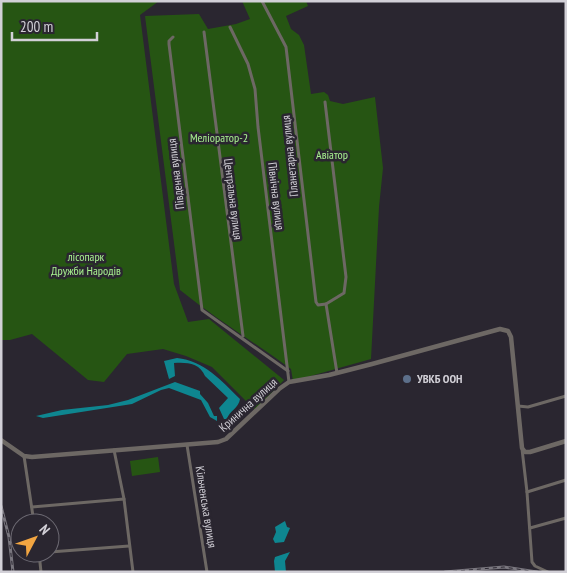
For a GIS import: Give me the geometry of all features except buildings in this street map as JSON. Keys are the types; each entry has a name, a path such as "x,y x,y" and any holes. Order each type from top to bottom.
{"street":[{"name":"Планетарна вулиця","path":"262,1 286,47 316,302 318,305 326,304"},
{"name":"Північна вулиця","path":"230,27 248,64 255,89 289,382"},
{"name":"Центральна вулиця","path":"204,32 243,337"},
{"name":"Південна вулиця","path":"172,36 169,44 202,310 243,337"},
{"path":"324,102 346,277 344,293 326,304 337,373"},
{"name":"Кринична вулиця","path":"24,456 32,457 222,441 289,382 337,373 500,329 508,331 511,337 518,406"},
{"path":"243,337 288,370"},
{"path":"548,572 535,566 532,562 518,406 528,406 566,396"},
{"path":"1,440 24,456 33,513"},
{"path":"522,448 525,452 530,452 566,441"},
{"name":"Кільченська вулиця","path":"187,445 206,572"},
{"path":"114,450 124,499 133,572"},
{"path":"527,492 566,480"},
{"path":"32,507 124,499"},
{"path":"530,528 566,518"},
{"path":"60,551 129,546"}],"green space":[{"name":"лісопарк Дружби Народів","path":"1,1 159,1 140,15 174,284 188,322 209,319 284,380 255,410 212,367 163,349 127,354 104,382 88,380 32,334 10,340 1,340"},
{"path":"242,1 306,1 308,6 286,16 291,29 299,35 304,45 311,94 324,92 328,95 330,101 343,104 375,97 383,168 379,207 371,359 293,381 291,369 180,290 145,16 199,14 208,29 236,24 250,19"},
{"path":"158,457 160,472 132,476 130,461"}],"water":[{"path":"177,358 196,363 212,372 240,399 238,405 227,419 224,419 219,408 228,398 205,376 200,368 188,363 174,363 175,376 169,379 164,361"},
{"path":"175,382 200,391 214,416 217,416 217,421 210,417 201,400 169,388 132,404 43,418 36,416 62,410 108,405 128,400"},
{"path":"285,521 287,527 290,528 284,542 275,543 273,539 276,532 275,527"},
{"path":"290,552 285,561 286,572 275,572 275,557"}],"railway":[{"path":"1,506 9,537 13,572"},
{"path":"445,572 504,567 537,572"}],"place":[{"name":"УВКБ ООН","path":"407,379"}],"park label":[{"name":"Меліоратор-2","path":"219,138"},
{"name":"Авіатор","path":"332,155"}]}
